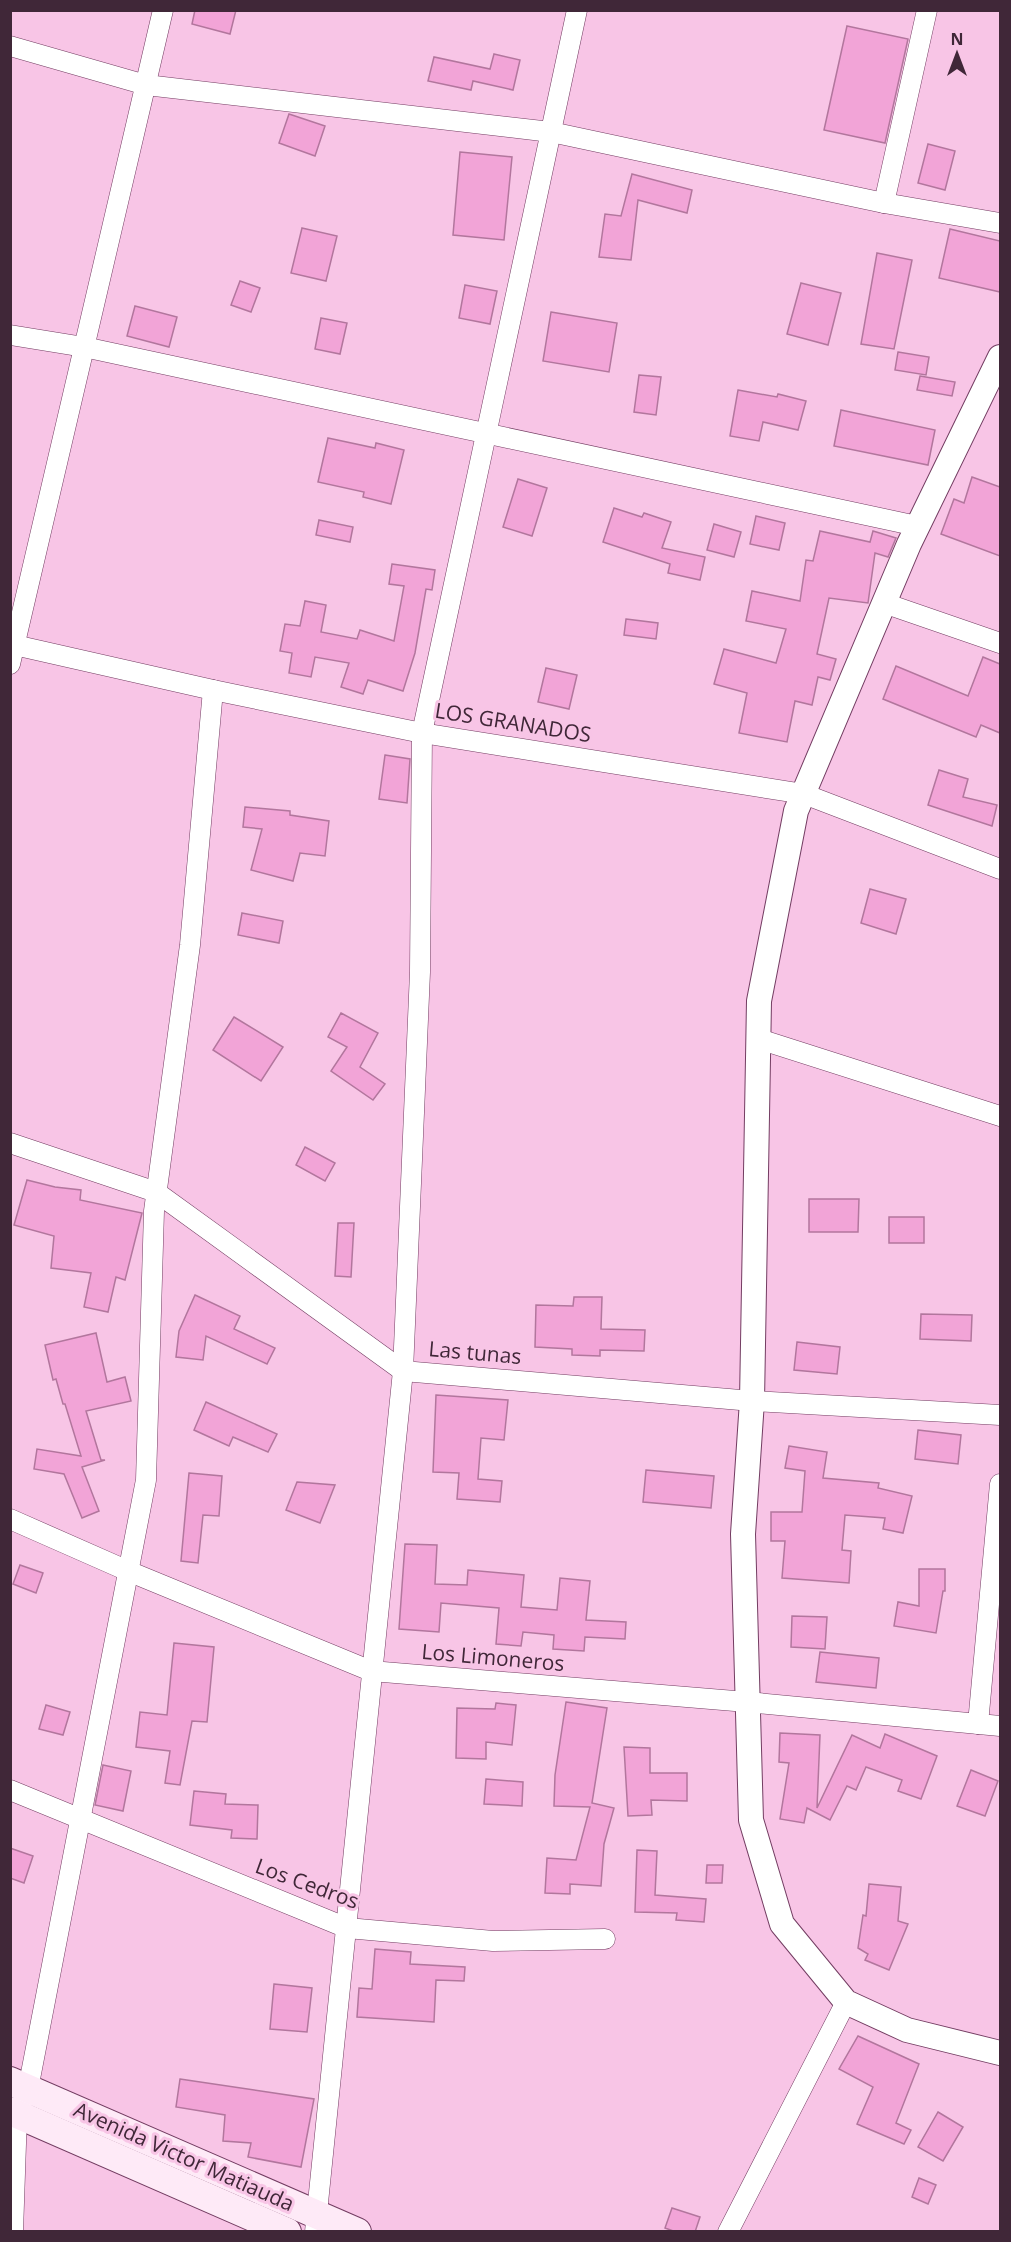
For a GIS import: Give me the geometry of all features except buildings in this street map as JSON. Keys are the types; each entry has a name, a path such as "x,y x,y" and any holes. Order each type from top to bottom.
{"main road":[{"name":"Avenida Victor Matiauda","path":"16,2099 315,2223 357,2232"},
{"name":"Avenida Victor Matiauda","path":"16,2099 287,2232"}],"street":[{"path":"12,651 163,10"},
{"path":"315,2223 403,1371 420,972 422,733 577,10"},
{"path":"884,203 927,10"},
{"path":"10,46 146,85 550,132 884,203 1000,223"},
{"path":"10,335 84,347 918,526"},
{"path":"1000,357 918,526 796,811 759,1001 752,1401 743,1534 751,1820 782,1924 846,2002 907,2030 1000,2053"},
{"path":"884,603 1000,643"},
{"name":"LOS GRANADOS","path":"12,651 422,733 804,794 1000,869"},
{"path":"13,2232 16,2099 82,1821 146,1480 156,1192 190,945 213,690"},
{"path":"759,1039 1000,1116"},
{"name":"Las tunas","path":"10,1143 156,1192 403,1371 752,1401 1000,1415"},
{"path":"978,1724 1000,1484"},
{"name":"Los Limoneros","path":"10,1519 128,1571 371,1671 747,1702 1000,1726"},
{"name":"Los Cedros","path":"10,1790 347,1928 493,1941 605,1939"},
{"path":"728,2232 846,2002"}]}
